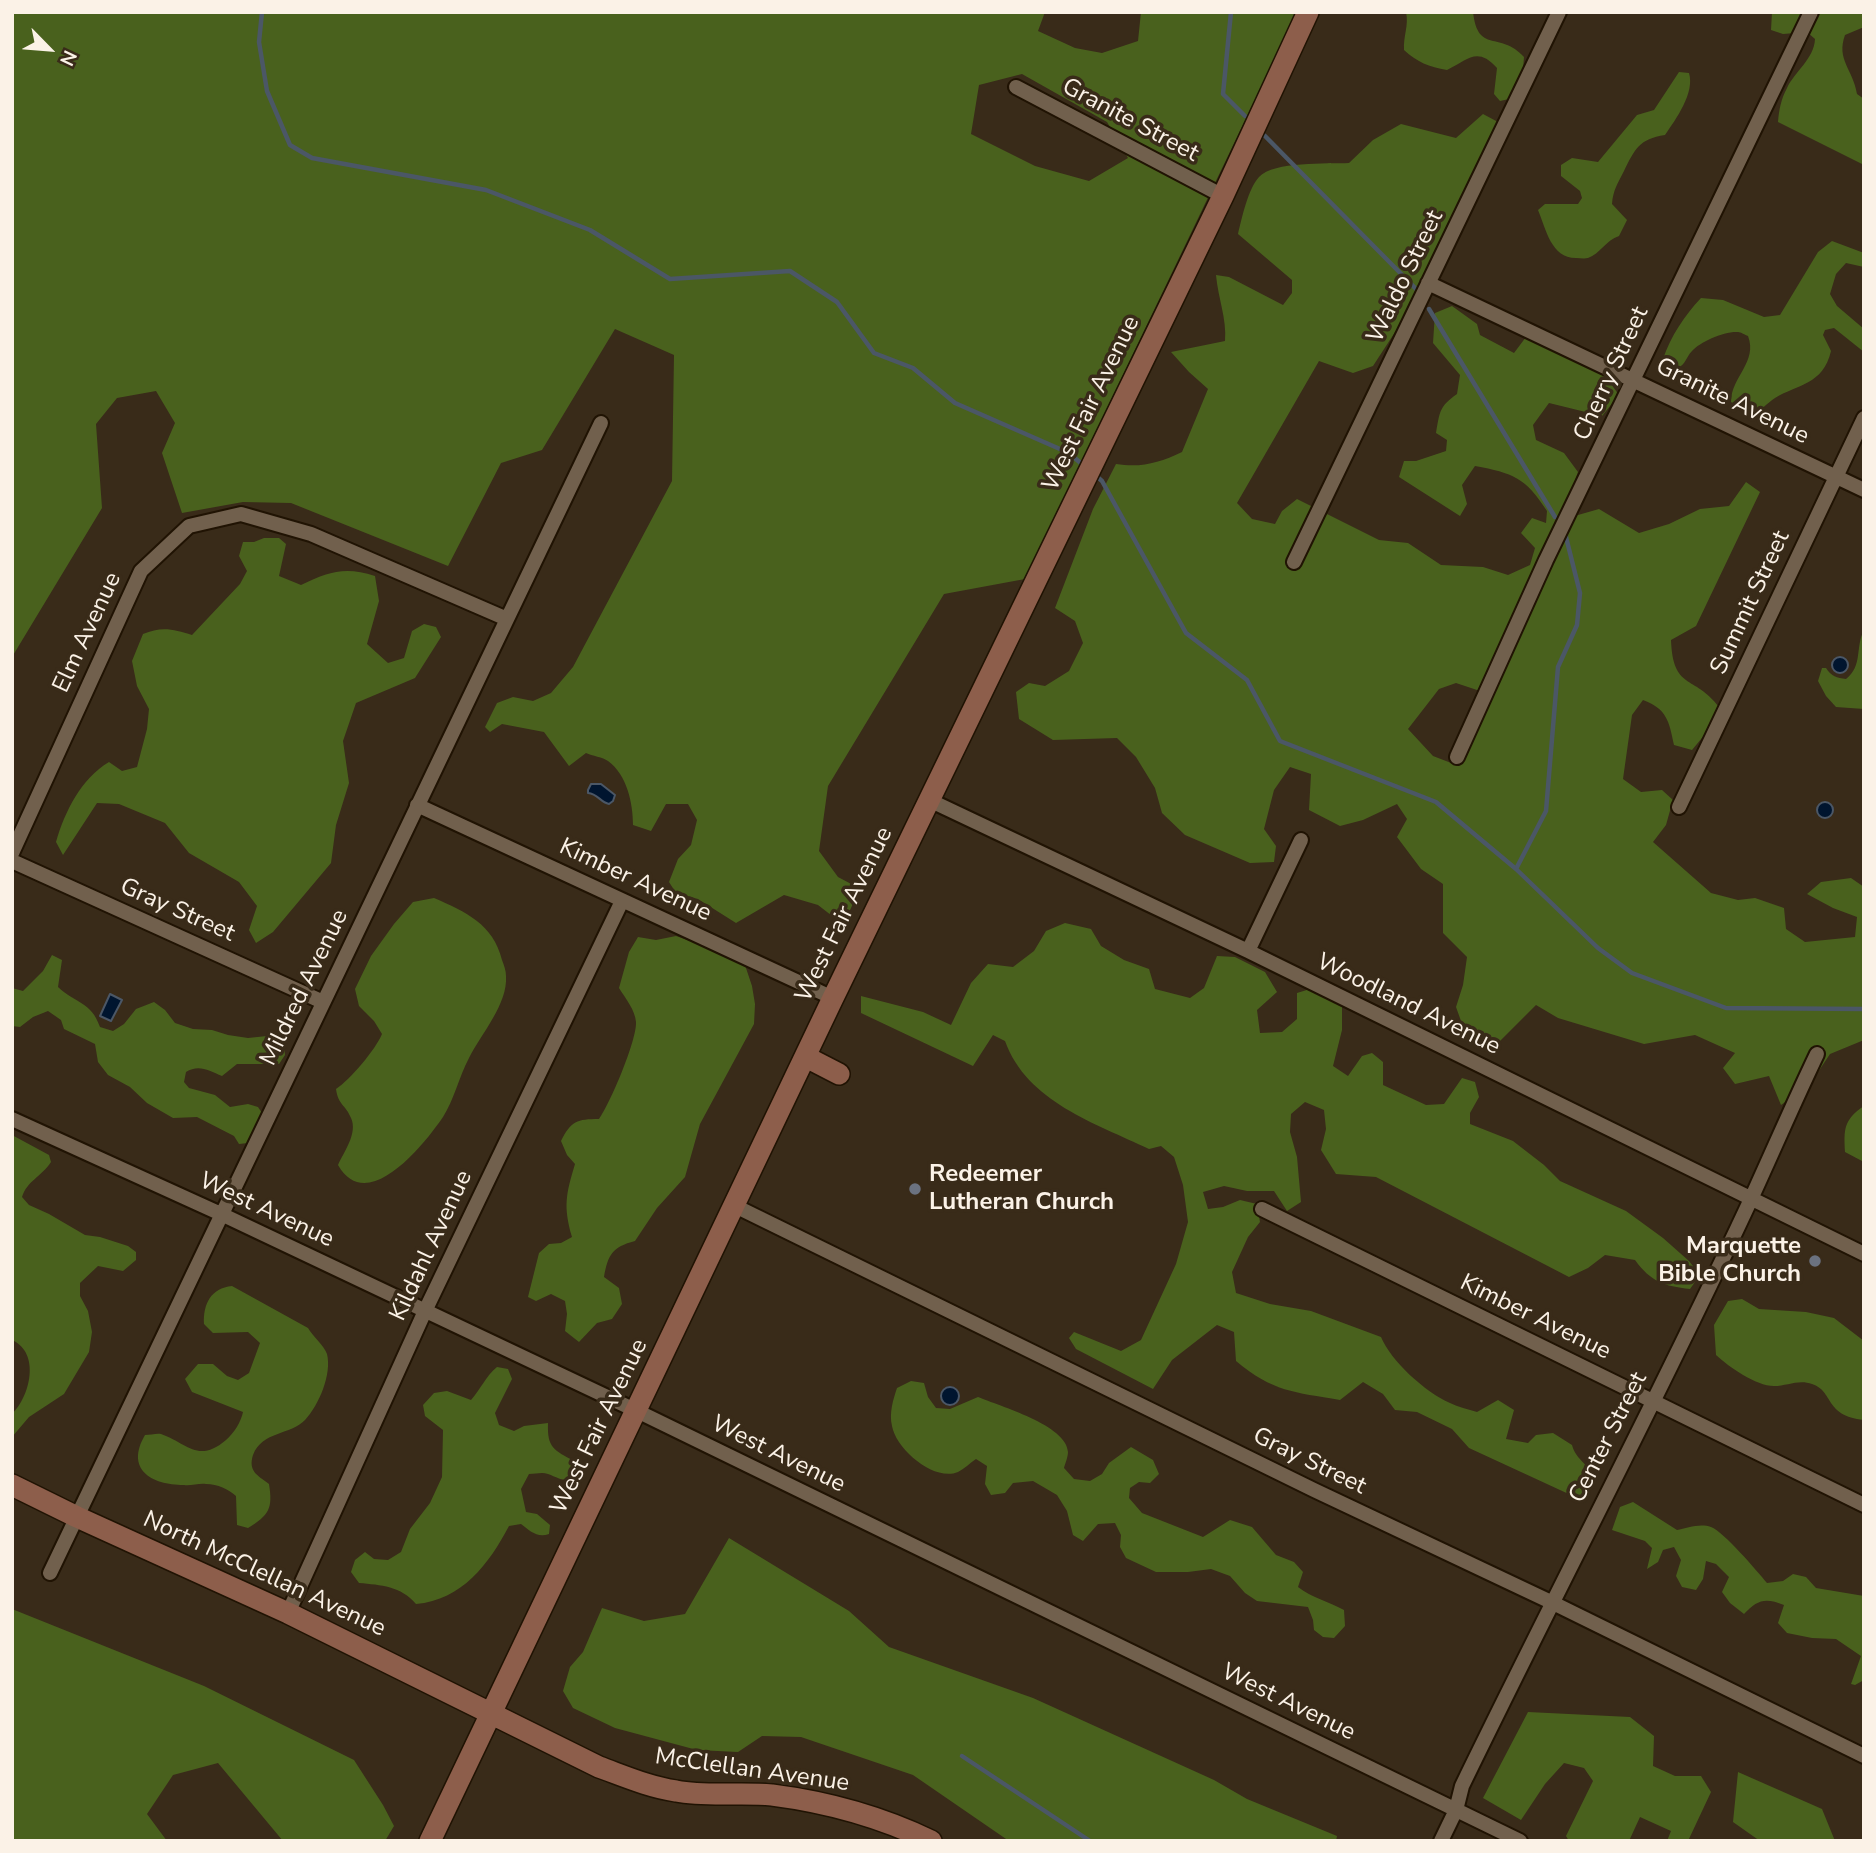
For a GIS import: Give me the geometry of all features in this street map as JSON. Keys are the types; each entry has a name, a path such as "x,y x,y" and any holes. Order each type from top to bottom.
{"street":[{"name":"West Fair Avenue","path":"430,1841 833,998 1223,196 1308,12"},
{"name":"Waldo Street","path":"1294,562 1559,12"},
{"name":"Cherry Street","path":"1457,757 1546,560 1811,12"},
{"name":"Granite Street","path":"1016,87 1223,196"},
{"name":"Granite Avenue","path":"1428,283 1864,491"},
{"name":"Summit Street","path":"1679,807 1864,418"},
{"name":"Mildred Avenue","path":"50,1573 601,423"},
{"name":"Elm Avenue","path":"12,853 141,571 189,526 241,514 299,531 507,620"},
{"name":"Woodland Avenue","path":"929,800 1248,951 1864,1254"},
{"name":"Kimber Avenue","path":"417,805 833,998"},
{"path":"1248,951 1301,840"},
{"name":"Gray Street","path":"12,861 323,1002"},
{"name":"Kildahl Avenue","path":"288,1613 425,1311 622,901"},
{"name":"Center Street","path":"1441,1841 1462,1786 1751,1200 1817,1054"},
{"path":"806,1057 839,1074"},
{"name":"West Avenue","path":"12,1119 221,1214 637,1411 1520,1841"},
{"name":"Gray Street","path":"735,1206 1864,1756"},
{"name":"Kimber Avenue","path":"1262,1209 1864,1504"},
{"name":"North McClellan Avenue","path":"12,1485 76,1517 288,1613 493,1713"},
{"name":"McClellan Avenue","path":"493,1713 599,1767 639,1782 676,1792 771,1795 823,1804 860,1812 931,1841"}],"green space":[{"path":"12,12 1045,12 1038,31 1075,48 1102,53 1138,41 1141,12 1297,12 1025,579 944,594 828,786 819,851 838,877 855,886 857,895 845,921 836,919 818,905 784,895 736,923 698,899 676,893 669,882 678,859 691,845 697,820 688,804 666,804 651,831 633,825 628,790 620,774 608,761 586,753 569,766 544,732 502,724 490,732 485,727 497,703 513,697 533,701 551,693 573,667 672,481 674,355 615,329 542,450 501,463 448,566 291,503 243,502 182,513 162,453 175,423 156,391 117,398 96,424 102,508 12,657","holes":["1022,74 1107,122 1128,158 1089,181 1035,166 971,134 979,85"]},
{"path":"1406,12 1473,12 1476,25 1485,38 1507,45 1524,57 1523,70 1509,99 1500,101 1494,94 1497,68 1484,58 1472,57 1447,70 1424,63 1404,50"},
{"path":"1772,12 1864,12 1864,27 1845,35 1843,51 1857,94 1864,99 1864,165 1778,122 1785,92 1808,59 1815,39 1807,32 1783,34 1771,30"},
{"path":"1679,72 1689,73 1690,81 1687,97 1679,114 1665,135 1649,139 1639,146 1615,191 1612,204 1627,220 1619,236 1588,258 1568,257 1561,253 1547,234 1538,210 1545,204 1578,204 1582,198 1580,191 1561,176 1561,165 1572,158 1598,162 1637,115 1654,110"},
{"path":"1483,114 1498,122 1401,323 1373,366 1353,373 1319,361 1237,503 1252,519 1275,524 1282,511 1297,499 1379,540 1408,543 1441,565 1483,567 1508,575 1530,565 1535,548 1521,533 1532,518 1546,523 1547,511 1525,484 1499,471 1475,466 1462,485 1467,504 1460,516 1399,477 1404,461 1416,461 1446,451 1447,440 1436,433 1437,426 1444,406 1457,394 1460,375 1433,343 1435,313 1452,306 1477,324 1480,335 1514,353 1526,337 1601,370 1619,395 1602,416 1549,403 1533,425 1536,440 1564,453 1578,472 1566,505 1578,515 1599,509 1639,533 1669,524 1700,509 1729,506 1746,482 1760,492 1696,626 1671,640 1680,675 1719,707 1711,727 1692,750 1674,745 1666,717 1657,707 1643,700 1632,715 1623,779 1641,792 1662,790 1673,800 1666,825 1653,842 1711,893 1738,900 1755,898 1784,908 1786,929 1805,942 1855,937 1857,917 1807,894 1821,882 1851,878 1864,887 1864,1040 1830,1054 1810,1084 1781,1105 1769,1076 1735,1084 1723,1068 1735,1053 1695,1035 1644,1044 1558,1018 1536,1005 1497,1044 1461,1021 1456,1007 1463,985 1467,957 1443,933 1443,884 1421,869 1397,837 1407,819 1397,804 1363,820 1340,826 1309,810 1311,774 1290,767 1274,790 1264,829 1276,846 1274,862 1250,863 1185,835 1162,813 1155,788 1136,757 1117,738 1053,740 1019,719 1016,692 1029,683 1045,686 1069,671 1083,643 1075,621 1055,608 1093,509 1116,464 1150,464 1182,452 1208,389 1171,352 1225,341 1225,325 1216,275 1229,277 1283,305 1292,293 1292,280 1238,234 1255,182 1266,172 1276,168 1349,163 1373,140 1401,124 1456,138","holes":["1456,683 1480,691 1476,735 1459,766 1433,756 1408,729 1439,689"]},
{"path":"1832,241 1864,253 1864,267 1846,263 1836,274 1830,294 1837,306 1864,329 1864,352 1834,328 1825,330 1823,335 1831,351 1822,371 1809,382 1775,398 1756,411 1744,409 1731,402 1735,385 1750,354 1748,336 1738,332 1719,335 1696,348 1678,368 1666,364 1663,359 1674,334 1701,298 1723,300 1764,317 1780,315 1818,252"},
{"path":"279,538 286,544 279,576 301,585 337,572 355,571 375,576 379,601 367,644 388,663 404,658 412,631 424,624 436,627 441,637 415,678 356,703 343,741 349,783 336,825 331,863 273,932 256,943 249,930 257,906 239,882 189,853 165,823 119,804 97,803 63,855 56,842 75,797 90,777 109,762 122,771 137,767 149,709 137,686 132,661 143,634 168,629 192,635 240,584 247,571 239,556 243,542"},
{"path":"1864,630 1864,709 1836,707 1818,681 1822,668 1826,668 1834,676 1846,679 1855,668"},
{"path":"434,898 467,914 492,937 505,970 503,997 469,1058 447,1110 434,1129 394,1171 379,1180 364,1183 350,1179 338,1165 349,1142 353,1124 338,1098 336,1089 362,1064 382,1034 359,1006 355,989 371,956 413,902"},
{"path":"1065,923 1091,929 1101,946 1124,960 1149,969 1155,989 1190,998 1204,988 1217,956 1235,957 1265,972 1277,992 1257,1010 1260,1033 1282,1032 1297,1019 1297,993 1310,989 1342,1007 1342,1030 1333,1066 1348,1076 1362,1056 1372,1053 1383,1062 1383,1085 1426,1105 1444,1104 1462,1078 1475,1082 1479,1097 1470,1113 1470,1124 1513,1141 1560,1181 1626,1211 1689,1261 1700,1275 1690,1289 1659,1282 1635,1260 1605,1255 1588,1268 1569,1277 1376,1177 1336,1174 1321,1150 1326,1129 1324,1110 1305,1102 1291,1114 1290,1132 1297,1157 1301,1202 1287,1211 1274,1191 1247,1191 1224,1186 1203,1192 1208,1209 1223,1207 1240,1200 1257,1204 1260,1222 1248,1237 1232,1272 1236,1293 1270,1304 1311,1311 1381,1337 1392,1356 1410,1375 1440,1398 1453,1404 1477,1412 1498,1400 1514,1410 1506,1439 1528,1443 1536,1435 1553,1433 1572,1445 1590,1472 1587,1486 1580,1496 1573,1496 1469,1448 1452,1429 1417,1412 1395,1410 1383,1394 1363,1382 1340,1400 1273,1385 1236,1361 1234,1332 1217,1325 1172,1360 1153,1389 1076,1349 1069,1338 1074,1332 1121,1351 1141,1340 1176,1264 1188,1222 1183,1185 1174,1157 1161,1146 1149,1149 1065,1108 1029,1080 1015,1062 1005,1041 993,1035 973,1066 861,1013 861,996 923,1012 951,1025 971,983 988,964 1013,967 1034,951 1046,931"},
{"path":"676,936 717,950 745,965 755,1004 754,1024 700,1124 685,1177 657,1208 635,1241 616,1249 607,1263 604,1277 619,1288 622,1304 612,1319 597,1323 579,1342 565,1331 565,1301 551,1294 536,1301 528,1297 539,1253 549,1244 561,1243 572,1237 567,1217 567,1200 575,1164 567,1155 561,1141 576,1122 599,1119 628,1057 636,1022 632,1009 619,988 629,952 638,937 656,940"},
{"path":"52,955 62,960 58,987 88,1007 100,1027 113,1031 124,1024 136,1009 154,1002 165,1010 175,1023 193,1029 248,1038 267,1036 284,1046 285,1055 279,1064 237,1064 222,1076 199,1068 186,1072 184,1082 189,1088 215,1095 230,1107 248,1104 258,1107 262,1113 248,1143 239,1144 234,1136 197,1117 173,1118 147,1103 130,1087 108,1075 98,1062 95,1044 64,1029 61,1020 48,1011 33,1017 20,1027 12,1026 12,988 23,991 43,971"},
{"path":"1864,1106 1862,1161 1845,1152 1845,1138 1848,1121"},
{"path":"12,1135 49,1155 51,1162 24,1192 22,1197 29,1205 85,1235 128,1246 136,1252 136,1260 123,1271 98,1266 80,1283 80,1296 88,1311 92,1332 89,1352 64,1394 29,1417 12,1437 12,1414 24,1397 30,1376 27,1355 21,1346 12,1340"},
{"path":"232,1286 308,1328 326,1351 328,1362 323,1389 310,1414 299,1425 263,1442 253,1455 253,1469 269,1484 270,1505 265,1515 248,1528 237,1525 236,1496 230,1491 210,1484 161,1482 145,1473 138,1457 145,1435 161,1434 193,1449 208,1450 226,1440 239,1423 243,1412 192,1392 185,1379 198,1364 213,1364 227,1376 238,1380 249,1373 260,1343 248,1332 213,1333 204,1324 205,1310 210,1298 219,1290"},
{"path":"1742,1299 1759,1309 1806,1312 1834,1318 1864,1341 1864,1420 1842,1414 1819,1387 1798,1382 1774,1386 1759,1383 1735,1370 1716,1355 1714,1325 1728,1301"},
{"path":"497,1367 508,1369 512,1379 495,1413 499,1425 514,1431 524,1426 548,1423 553,1447 574,1461 577,1472 568,1478 560,1479 543,1473 529,1474 521,1489 526,1512 537,1514 550,1525 549,1534 537,1534 521,1524 509,1526 492,1554 472,1578 460,1588 432,1601 416,1604 397,1590 359,1583 351,1572 355,1560 365,1552 374,1559 388,1560 401,1552 410,1529 430,1503 442,1477 443,1430 425,1416 423,1405 434,1393 447,1391 471,1400"},
{"path":"911,1381 924,1383 928,1397 936,1408 950,1409 978,1397 1045,1425 1065,1442 1068,1452 1064,1468 1074,1479 1090,1481 1102,1474 1109,1463 1131,1447 1153,1460 1159,1474 1150,1483 1139,1482 1130,1488 1129,1498 1142,1513 1203,1537 1230,1520 1252,1527 1276,1555 1294,1562 1303,1572 1298,1587 1344,1610 1345,1626 1334,1638 1323,1637 1314,1630 1308,1607 1257,1601 1245,1593 1230,1576 1211,1569 1156,1572 1126,1558 1120,1547 1121,1535 1115,1523 1098,1524 1083,1541 1073,1535 1067,1511 1057,1495 1033,1481 1013,1483 1005,1493 991,1495 985,1484 987,1466 976,1459 958,1472 948,1474 928,1468 908,1453 895,1435 891,1421 897,1388"},
{"path":"1633,1502 1677,1530 1702,1526 1717,1530 1767,1583 1783,1581 1793,1574 1806,1577 1816,1588 1864,1596 1864,1680 1855,1685 1851,1684 1861,1656 1836,1639 1787,1633 1778,1623 1784,1605 1762,1601 1744,1614 1730,1603 1722,1592 1729,1577 1716,1564 1706,1561 1703,1579 1696,1590 1682,1587 1676,1576 1681,1560 1674,1547 1663,1550 1658,1562 1647,1569 1652,1548 1645,1541 1612,1530 1620,1507"},
{"path":"729,1538 849,1611 889,1647 1033,1698 1214,1780 1247,1799 1337,1836 1336,1841 1009,1841 913,1775 801,1737 762,1736 738,1752 697,1750 615,1728 573,1708 563,1691 570,1667 583,1652 602,1608 644,1621 685,1614"},
{"path":"12,1609 204,1686 354,1760 394,1826 385,1841 283,1841 218,1763 173,1775 147,1814 167,1841 12,1841"},
{"path":"1528,1712 1630,1717 1654,1736 1653,1766 1675,1776 1701,1776 1711,1792 1688,1841 1667,1841 1671,1831 1640,1817 1629,1841 1569,1841 1566,1836 1593,1781 1584,1768 1564,1763 1545,1784 1521,1820 1483,1798"},
{"path":"1738,1772 1822,1809 1835,1841 1760,1841 1733,1822"}],"water":[{"path":"1837,657 1843,657 1848,665 1846,671 1837,673 1832,668 1832,662"},
{"path":"591,784 601,784 615,795 613,801 609,804 588,793"},
{"path":"1825,802 1831,804 1831,816 1825,818 1819,816 1817,810 1819,804"},
{"path":"110,994 122,1000 111,1021 100,1016"},
{"path":"950,1387 956,1390 959,1396 956,1402 950,1405 944,1402 941,1396 944,1390"}],"waterway":[{"path":"262,12 259,42 267,91 290,145 312,158 486,190 590,230 670,279 790,271 837,302 874,353 913,368 955,403 1069,453 1084,466"},
{"path":"1231,12 1223,94 1245,116"},
{"path":"1265,136 1419,292"},
{"path":"1429,309 1555,517"},
{"path":"1094,474 1102,481 1186,633 1247,680 1280,741 1436,802 1516,869 1598,948 1632,973 1726,1008 1864,1009"},
{"path":"1516,869 1546,811 1558,667 1577,625 1580,593 1565,533"},
{"path":"962,1756 1090,1841"}],"place":[{"name":"Redeemer Lutheran Church","path":"915,1189"},
{"name":"Marquette Bible Church","path":"1815,1261"}]}
